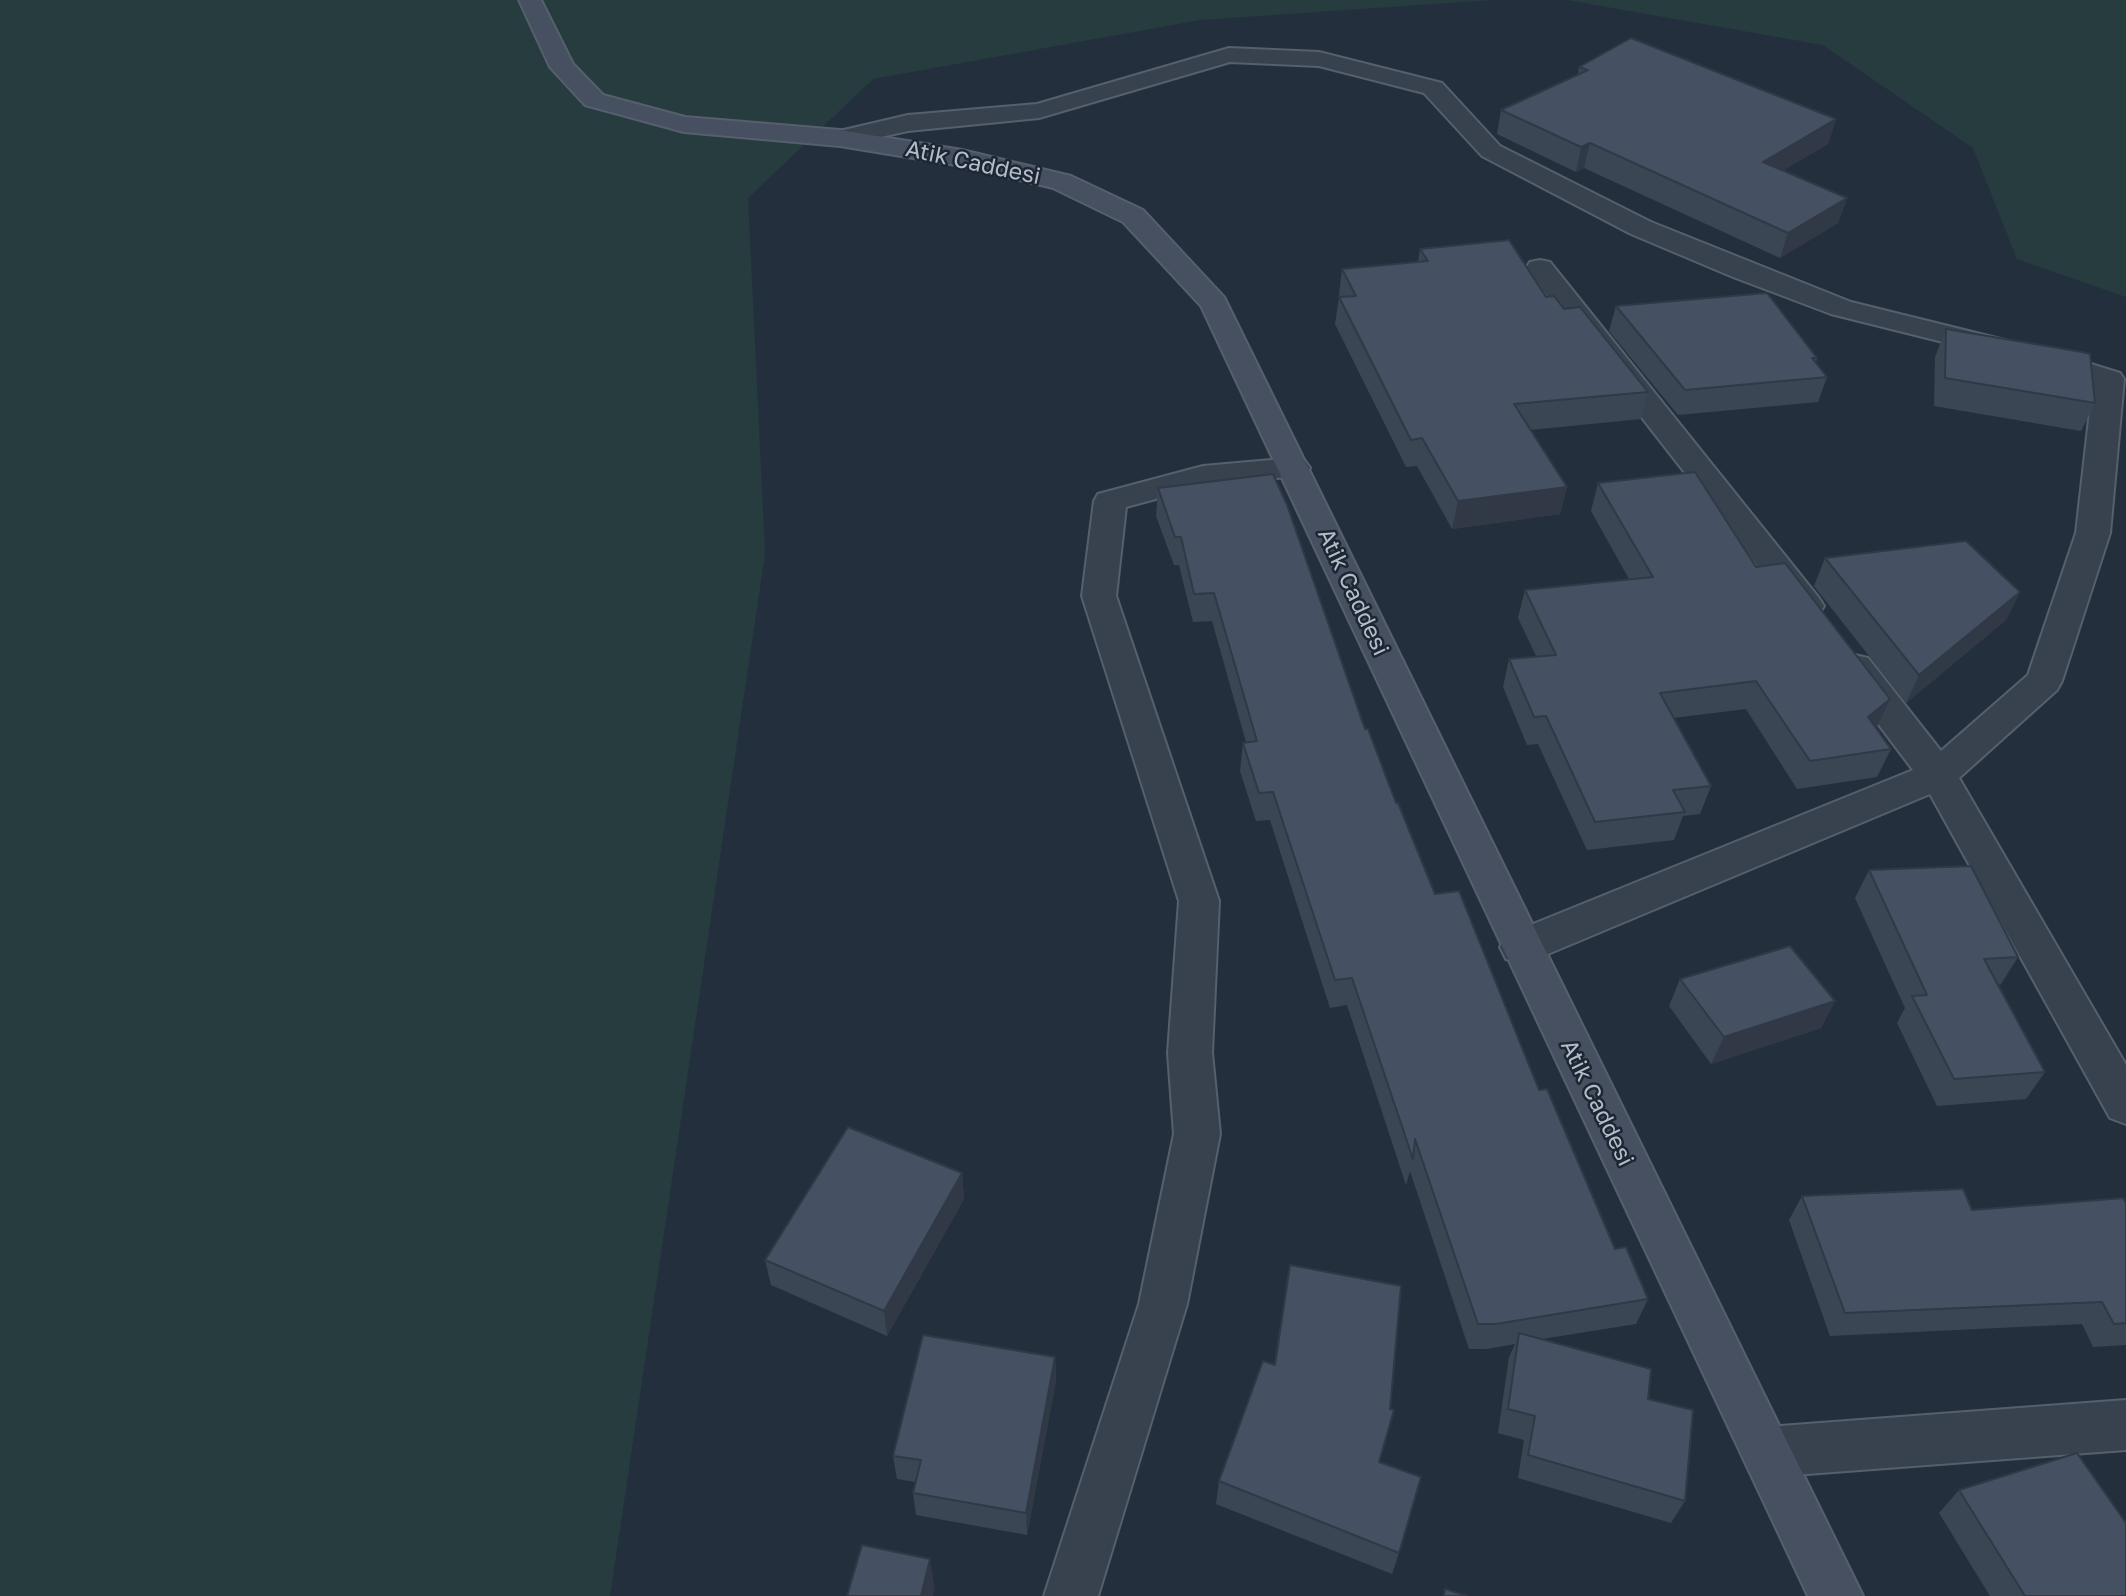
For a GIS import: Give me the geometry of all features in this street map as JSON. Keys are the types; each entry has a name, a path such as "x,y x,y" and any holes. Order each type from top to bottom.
{"street":[{"name":"Atik Caddesi","path":"530,0 562,67 594,100 684,124 840,138 962,158 1062,182 1133,216 1214,303 1521,947 1836,1596"},
{"path":"840,138 908,123 1038,111 1229,55 1319,59 1433,88 1492,151 1640,228 1743,271 1841,308 2038,357 2109,379 2093,533 2044,681 1938,775 1521,947"},
{"path":"1540,268 1938,775 2126,1105"},
{"path":"1071,1596 1163,1304 1197,1134 1190,1053 1199,901 1099,596 1110,501 1203,477 1294,468"},
{"path":"1768,1452 2126,1425"}],"green space":[{"path":"0,0 1492,0 1200,20 873,79 748,198 765,554 610,1596 0,1596"},
{"path":"1567,0 2126,0 2126,297 2017,259 1973,148 1823,45"}],"building":[{"path":"1631,38 1836,119 1763,162 1847,198 1788,233 1590,143 1581,147 1501,110 1588,70 1579,67"},
{"path":"1509,240 1546,297 1554,296 1564,309 1580,307 1648,392 1514,404 1567,487 1458,501 1422,438 1411,440 1339,297 1356,296 1342,269 1428,261 1420,249"},
{"path":"1767,293 1817,358 1812,358 1827,377 1685,390 1616,306"},
{"path":"1946,329 2090,354 2095,403 1945,378"},
{"path":"1695,472 1756,567 1785,563 1890,699 1868,717 1891,749 1810,761 1756,681 1660,693 1711,786 1673,790 1685,812 1595,822 1546,716 1534,717 1509,659 1556,655 1525,590 1653,577 1598,483"},
{"path":"1273,474 1287,505 1365,729 1368,729 1435,894 1459,891 1539,1090 1547,1089 1615,1249 1626,1247 1648,1299 1496,1324 1478,1324 1415,1139 1413,1159 1352,978 1335,980 1273,792 1259,793 1243,743 1257,741 1214,593 1194,594 1181,537 1175,537 1158,488"},
{"path":"1966,541 2020,592 1919,675 1825,558"},
{"path":"1971,866 2018,957 1984,959 2045,1072 1954,1079 1912,996 1927,995 1869,870"},
{"path":"1790,946 1835,1001 1724,1037 1680,979"},
{"path":"848,1127 962,1173 884,1311 765,1260"},
{"path":"1963,1189 1972,1210 2123,1198 2126,1203 2126,1323 2114,1324 2102,1302 1845,1313 1802,1196"},
{"path":"1290,1265 1401,1286 1390,1409 1394,1410 1379,1462 1421,1477 1399,1553 1219,1481 1263,1361 1275,1365"},
{"path":"1519,1333 1651,1369 1648,1399 1693,1410 1685,1501 1528,1455 1535,1416 1508,1409"},
{"path":"923,1335 1055,1357 1026,1513 913,1493 921,1460 893,1456"},
{"path":"2077,1453 2126,1523 2126,1596 2025,1596 1959,1490"},
{"path":"862,1545 930,1559 921,1596 847,1596"},
{"path":"1445,1589 1467,1596 1444,1596"}]}
